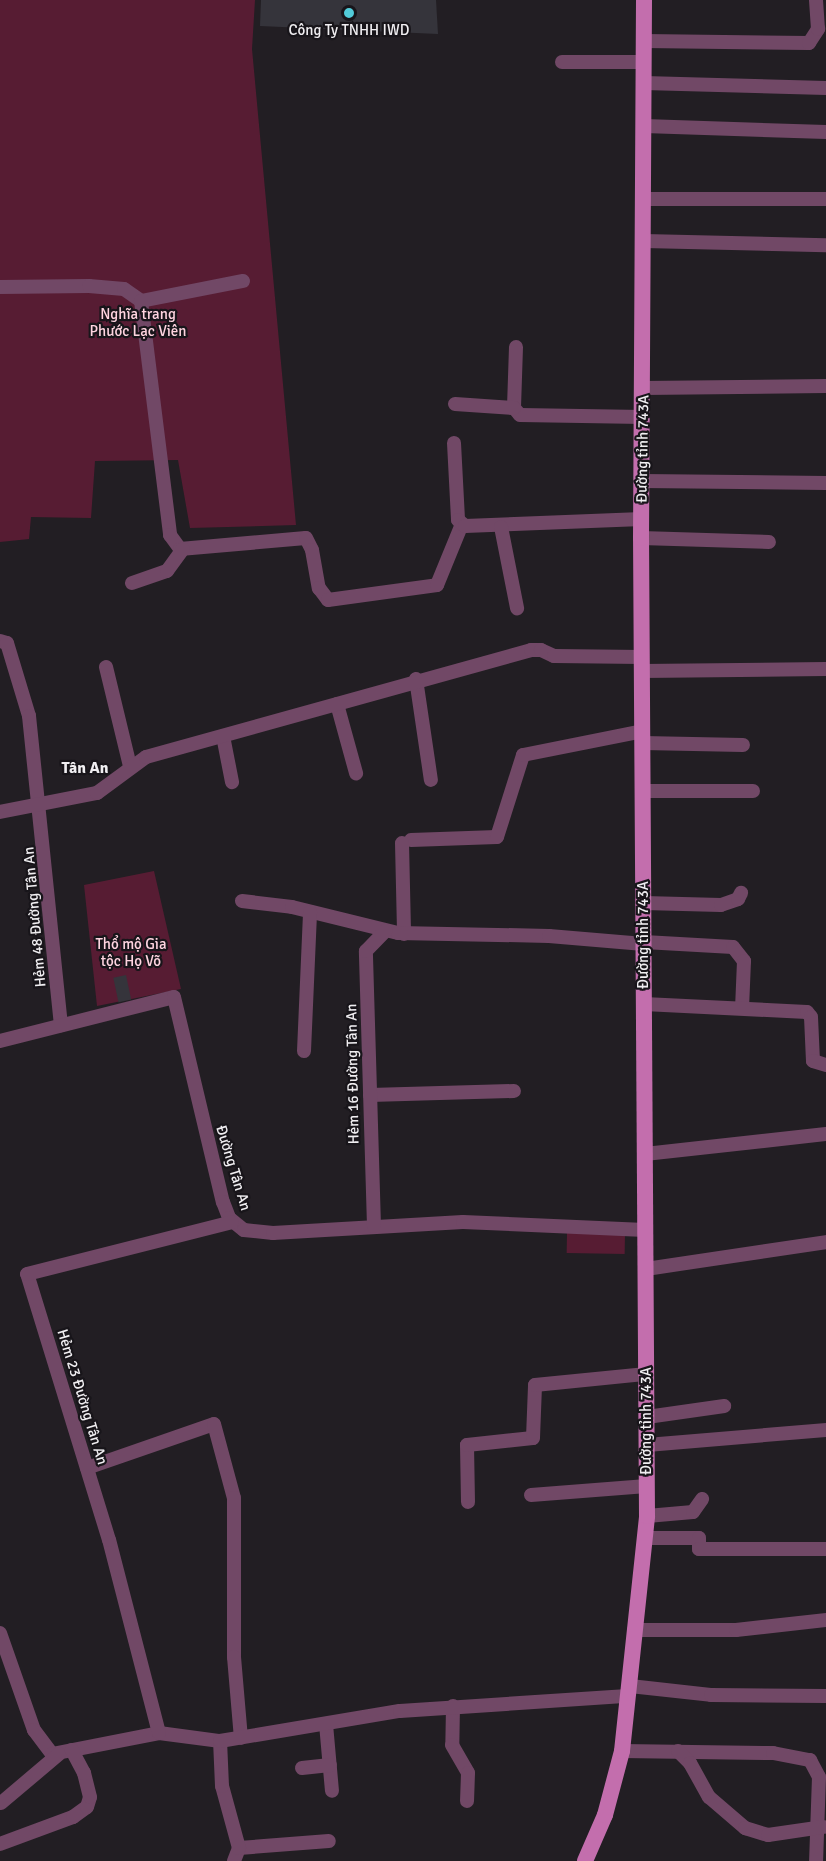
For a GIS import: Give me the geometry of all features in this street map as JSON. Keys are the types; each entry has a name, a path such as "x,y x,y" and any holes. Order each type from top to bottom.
{"main road":[{"name":"Đường tỉnh 743A","path":"585,1861 605,1815 622,1751 647,1516 641,538 644,0"}],"street":[{"path":"644,41 809,43 818,29 816,0"},
{"path":"561,62 644,62"},
{"path":"644,83 826,88"},
{"path":"644,126 826,132"},
{"path":"644,199 826,199"},
{"path":"644,241 826,245"},
{"path":"0,287 124,289 141,301 243,281"},
{"path":"141,301 170,535 173,543 183,549 306,538 312,550 319,588 328,600 437,585 462,524"},
{"path":"516,347 514,408 520,415 643,417"},
{"path":"643,388 826,386"},
{"path":"455,404 514,408"},
{"path":"454,443 458,520 462,524 472,528 642,519"},
{"path":"642,482 826,483"},
{"path":"501,526 517,608"},
{"path":"641,538 769,542"},
{"path":"132,584 167,571 183,549"},
{"name":"Hẻm 48 Đường Tân An","path":"0,641 7,643 22,686 41,806 61,1025"},
{"path":"0,812 41,806 97,793 114,784 130,766 146,757 416,680 531,650 541,650 554,656 642,664 826,669"},
{"path":"106,667 130,766"},
{"path":"416,680 431,780"},
{"path":"337,704 356,773"},
{"path":"223,736 232,782"},
{"path":"404,934 407,841 497,837 503,830 522,755 643,737 743,745"},
{"path":"643,791 753,791"},
{"path":"644,903 721,905 738,899 741,893"},
{"path":"242,901 310,912 404,934 549,936 733,947 744,961 742,1008"},
{"path":"304,1051 310,912"},
{"name":"Hẻm 16 Đường Tân An","path":"374,1226 366,951 385,931"},
{"name":"Đường Tân An","path":"0,1041 174,997 215,1176 232,1222 258,1233 463,1222 645,1230"},
{"path":"644,1004 807,1011 811,1017 813,1061 826,1065"},
{"path":"370,1095 514,1091"},
{"path":"645,1154 826,1134"},
{"name":"Hẻm 23 Đường Tân An","path":"159,1733 87,1468 27,1274 232,1222"},
{"path":"646,1269 826,1242"},
{"path":"468,1502 467,1445 533,1438 535,1384 646,1374"},
{"path":"646,1417 724,1406"},
{"path":"87,1468 214,1424 234,1498 234,1657 241,1738"},
{"path":"647,1445 826,1430"},
{"path":"531,1495 647,1486"},
{"path":"647,1516 693,1512 702,1499"},
{"path":"646,1538 699,1538 699,1549 826,1549"},
{"path":"634,1630 736,1630 826,1620"},
{"path":"0,1633 34,1730 45,1749 65,1752 159,1733 220,1741 453,1706 629,1691 711,1695 826,1696"},
{"path":"453,1706 452,1745 468,1773 467,1801"},
{"path":"326,1724 332,1791"},
{"path":"220,1741 222,1786 236,1855 328,1841"},
{"path":"622,1751 788,1754 810,1760 819,1777 821,1828 816,1861"},
{"path":"678,1751 690,1764 704,1792 745,1828 768,1835 821,1828"},
{"path":"1,1803 65,1752"},
{"path":"0,1844 73,1817 87,1807 90,1797 65,1752"},
{"path":"302,1768 330,1765"}],"green space":[{"name":"Nghĩa trang Phước Lạc Viên","path":"0,0 255,0 252,49 296,525 190,528 178,460 95,461 91,518 31,517 29,539 0,542"},
{"name":"Thổ mộ Gia tộc Họ Võ","path":"154,871 181,989 97,1006 84,885"},
{"path":"567,1233 625,1234 625,1254 567,1253"}],"building":[{"name":"Công Ty TNHH IWD","path":"261,0 436,0 438,34 260,26"},
{"path":"126,975 131,999 118,1002 113,978"}],"place":[{"name":"Công Ty TNHH IWD","path":"349,13"}],"district":[{"name":"Tân An","path":"85,768"}]}
